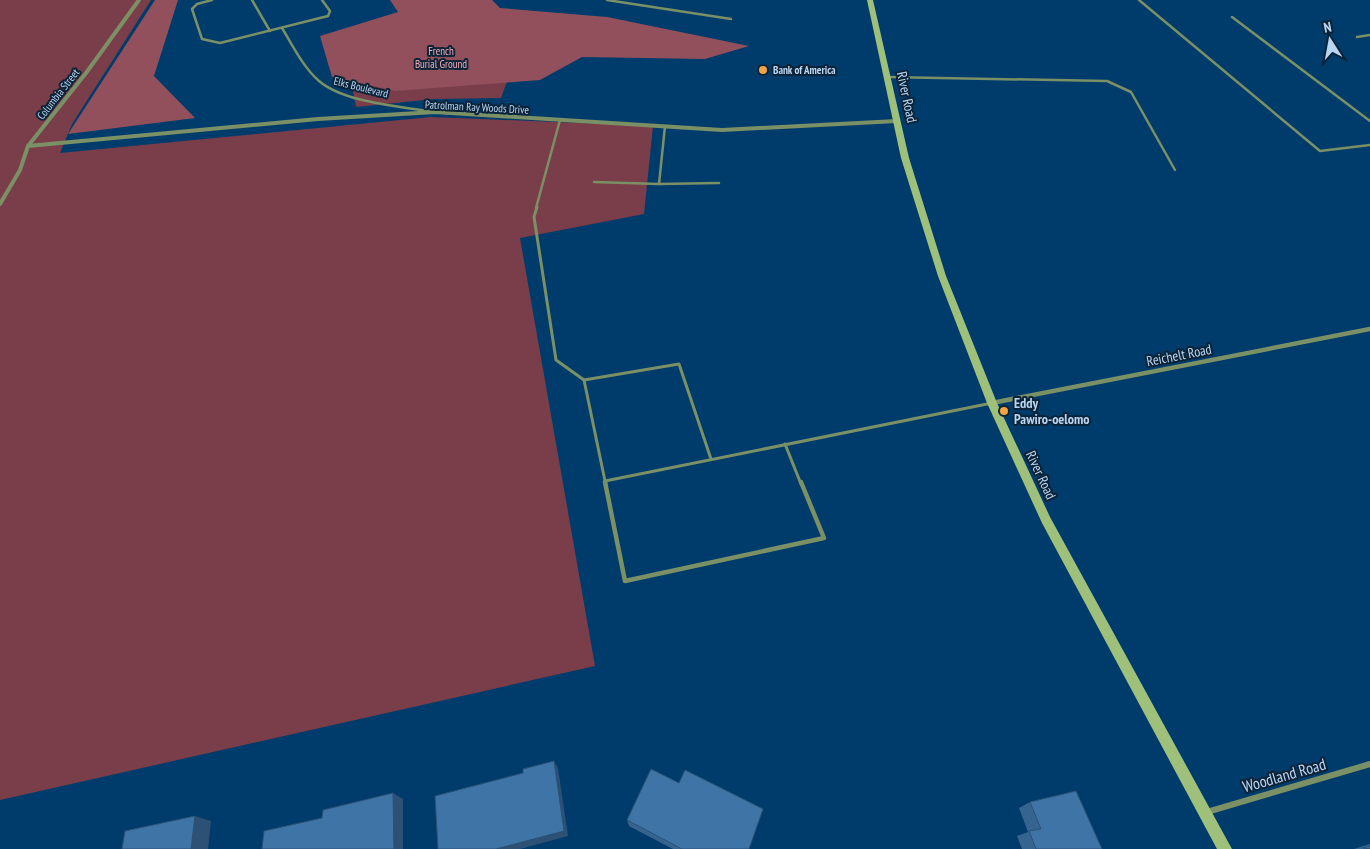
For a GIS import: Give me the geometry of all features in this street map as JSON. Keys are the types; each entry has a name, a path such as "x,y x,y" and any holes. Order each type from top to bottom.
{"main road":[{"name":"River Road","path":"870,0 905,158 942,276 992,403 1046,520 1225,849"}],"street":[{"name":"Columbia Street","path":"0,204 20,170 28,146 86,73 139,0"},
{"name":"Patrolman Ray Woods Drive","path":"28,146 318,119 435,112 722,130 897,121"},
{"name":"Reichelt Road","path":"992,403 1370,329"},
{"name":"Woodland Road","path":"1206,812 1370,764"}],"lane":[{"path":"212,0 197,4 192,9 202,39 207,42 220,43 328,16 330,11 322,0"},
{"path":"252,0 270,31"},
{"path":"607,0 731,19"},
{"path":"1139,0 1320,151 1370,145"},
{"path":"1232,17 1370,121"},
{"name":"Elks Boulevard","path":"282,28 312,74 326,86 359,97 435,112"},
{"path":"1357,37 1370,36"},
{"path":"887,77 1108,81 1132,92 1174,170"},
{"path":"560,120 534,216 556,360 584,380 624,581 824,538 785,444"},
{"path":"659,184 665,126"},
{"path":"594,182 719,183"},
{"path":"584,380 678,364 711,459"},
{"path":"605,481 992,403"}],"green space":[{"path":"0,0 151,0 72,124 60,153 431,117 653,126 644,214 520,238 595,666 0,800"},
{"path":"155,0 178,0 154,76 195,118 68,134"},
{"path":"390,0 492,0 500,8 607,17 749,46 705,59 582,57 540,80 395,91 332,77 320,36 398,12"},
{"name":"French Burial Ground","path":"344,44 517,54 501,98 434,99 356,107"}],"building":[{"path":"554,761 564,831 496,849 438,849 435,796 523,773 523,769"},
{"path":"651,769 679,783 685,770 763,809 749,849 682,849 627,820"},
{"path":"1076,791 1102,849 1036,849 1029,831 1041,829 1030,802"},
{"path":"393,793 394,849 262,849 264,831 322,818 323,810"},
{"path":"195,816 191,849 122,849 125,831"}],"place":[{"name":"Bank of America","path":"763,70"},
{"name":"Eddy Pawiro-oelomo","path":"1004,411"}]}
